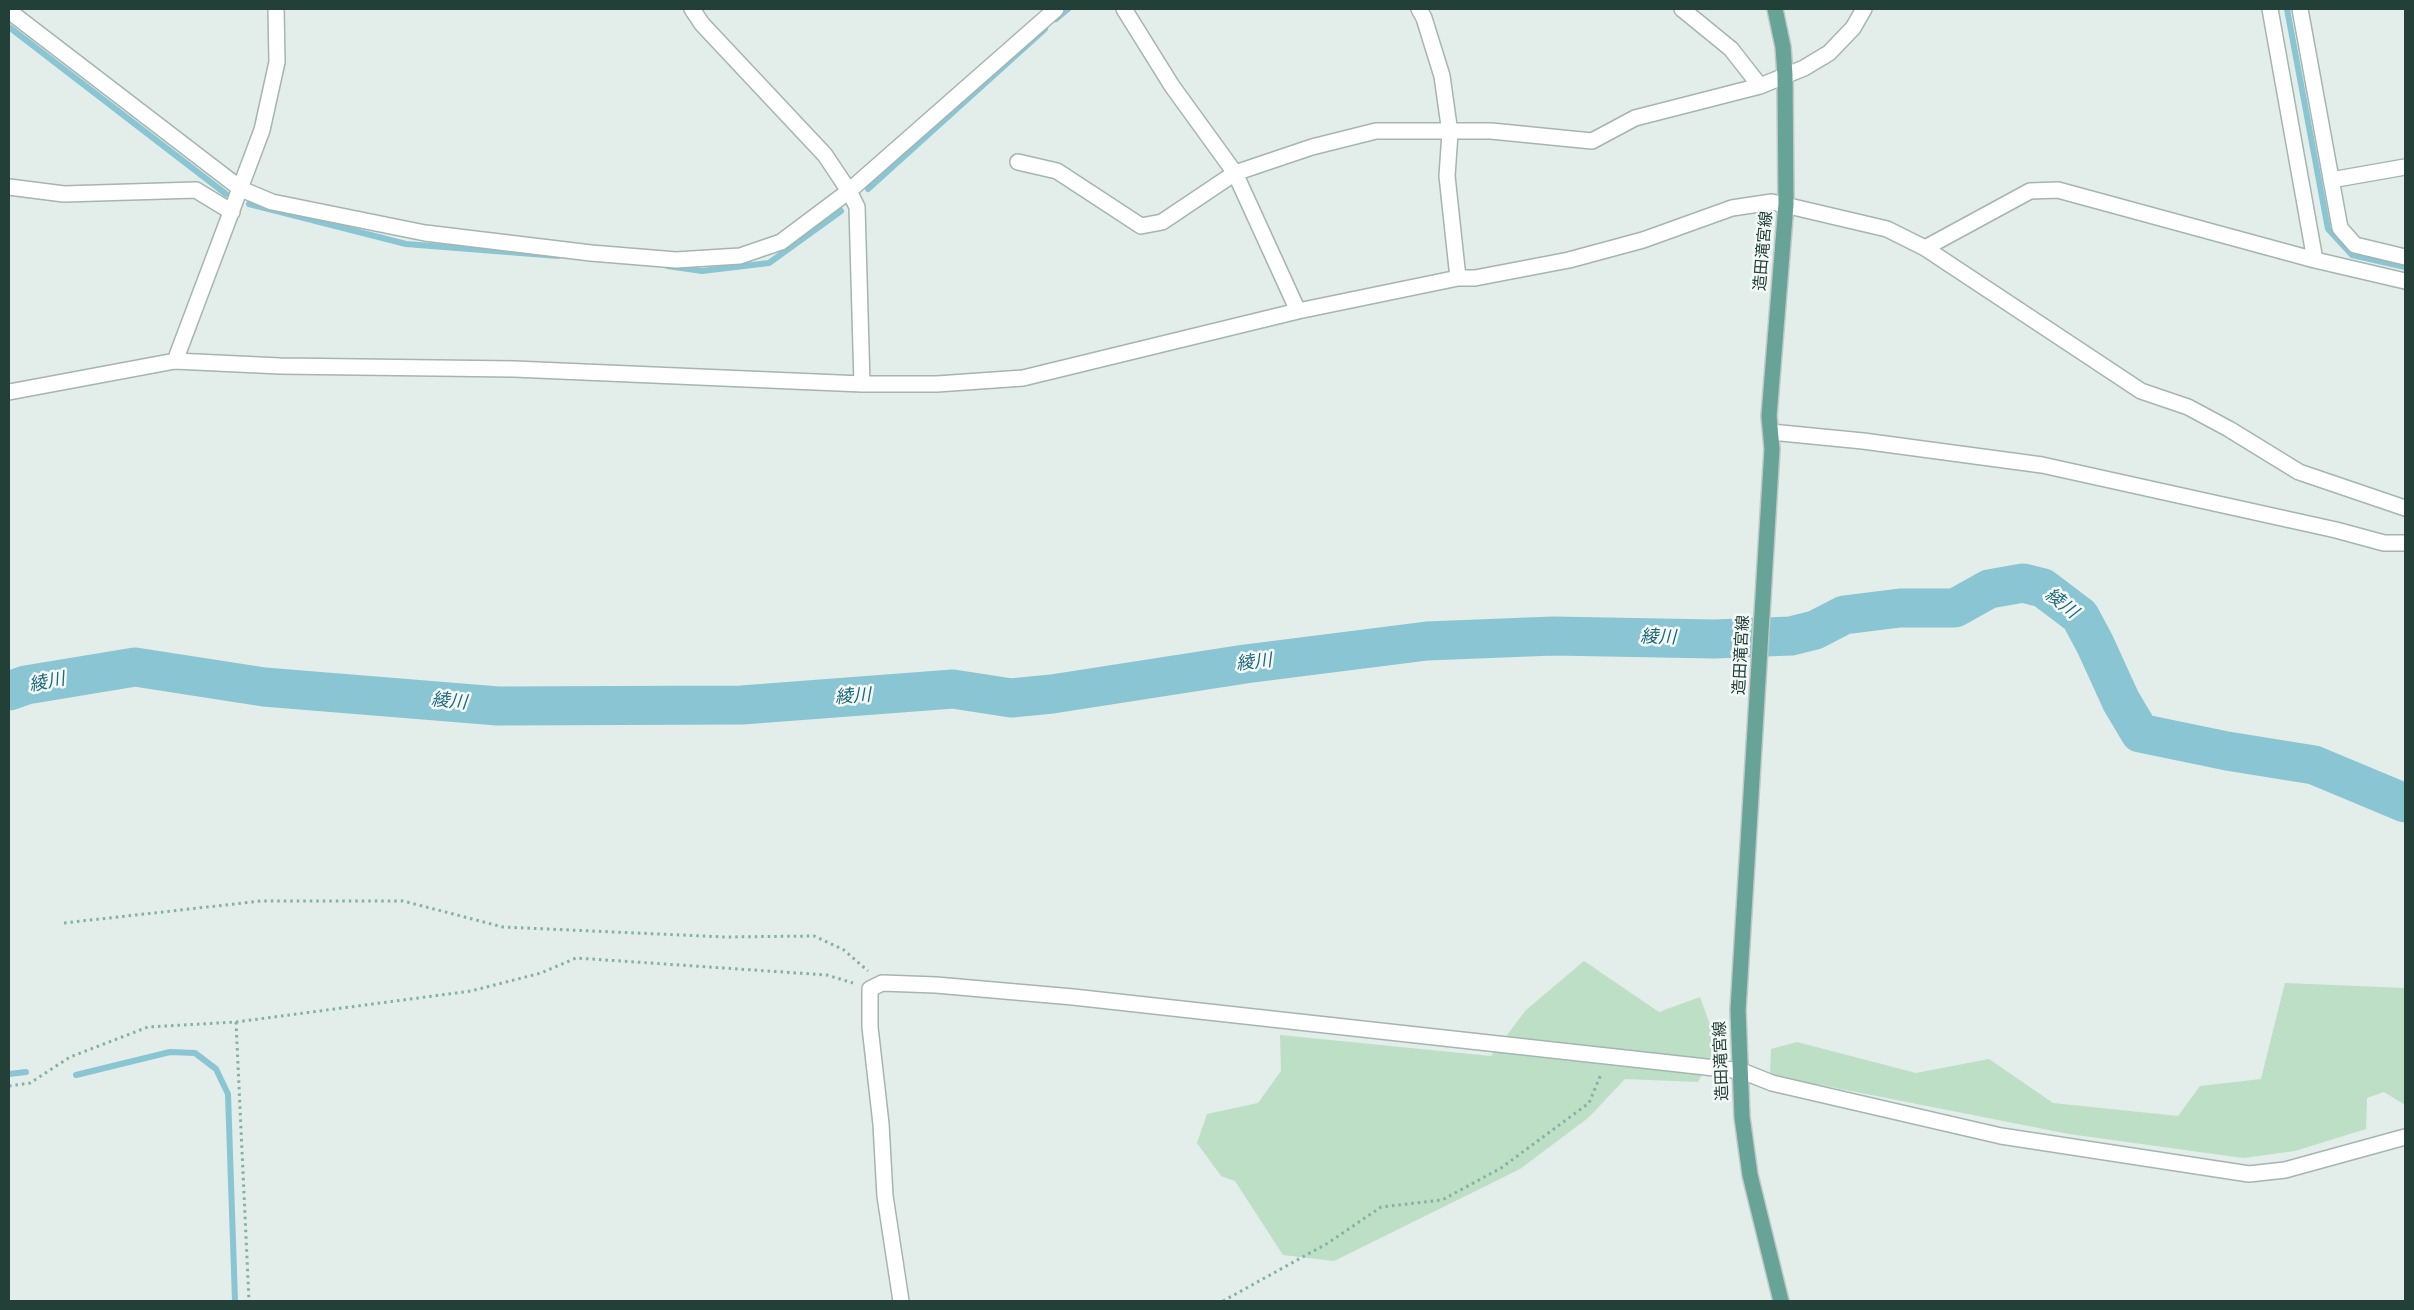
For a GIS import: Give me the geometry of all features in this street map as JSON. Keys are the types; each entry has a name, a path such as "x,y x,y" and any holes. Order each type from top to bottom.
{"main road":[{"name":"造田滝宮線","path":"1775,9 1783,47 1785,75 1786,204 1769,416 1772,449 1738,1010 1742,1071 1742,1117 1750,1175 1781,1301"}],"street":[{"path":"175,361 262,130 277,62 276,9"},
{"path":"692,9 702,24 825,155 849,191 857,207 862,384"},
{"path":"9,11 241,189 272,202 425,233 591,253 676,260 740,256 782,242 849,191 1056,9"},
{"path":"1124,9 1172,86 1236,173 1298,311"},
{"path":"1419,9 1424,18 1442,76 1450,133 1447,176 1458,278"},
{"path":"1682,9 1731,49 1760,86"},
{"path":"1018,162 1056,171 1141,226 1162,222 1236,173 1312,148 1376,131 1450,133 1491,131 1592,141 1634,118 1760,86 1804,68 1829,52 1853,28 1864,9"},
{"path":"2270,9 2315,260"},
{"path":"2300,9 2340,228 2355,246 2405,257"},
{"path":"2331,180 2405,167"},
{"path":"9,187 64,194 196,190 232,212"},
{"path":"1925,248 2030,191 2058,190 2315,260 2405,281"},
{"path":"9,392 175,361 280,366 514,369 862,384 937,384 1023,378 1298,311 1458,278 1475,278 1569,260 1643,240 1732,208 1772,202 1887,229 1925,248 2141,392 2188,406 2229,428 2299,472 2405,508"},
{"path":"1771,432 1863,441 2042,465 2336,530 2384,543 2405,543"},
{"path":"901,1301 885,1196 881,1124 870,1027 876,986 936,985 1073,997 1742,1071 1772,1083 2001,1136 2249,1174 2285,1170 2405,1137"}],"path":[{"path":"64,922 261,901 403,901 503,927 724,937 814,936 844,950 876,986"},
{"path":"9,1086 30,1083 70,1057 148,1027 236,1022 471,991 541,973 576,958 827,975 876,986"},
{"path":"236,1022 249,1301"},
{"path":"1223,1301 1328,1243 1381,1207 1442,1200 1501,1168 1589,1103 1608,1056"}],"green space":[{"path":"1584,961 1659,1012 1700,997 1718,1047 1698,1082 1625,1079 1588,1118 1520,1169 1334,1261 1283,1255 1235,1181 1221,1176 1197,1143 1207,1114 1258,1103 1281,1071 1280,1035 1491,1056 1526,1010"},
{"path":"2285,983 2405,988 2405,1105 2384,1092 2367,1098 2366,1129 2295,1151 2243,1158 2069,1134 1770,1075 1771,1049 1797,1042 1916,1073 1989,1059 2053,1103 2178,1116 2200,1086 2261,1079"}],"waterway":[{"path":"1056,19 1068,9"},
{"path":"2287,9 2328,229 2352,255 2405,267"},
{"path":"9,27 226,194"},
{"path":"868,189 1045,29"},
{"path":"249,204 406,244 558,256"},
{"path":"667,266 702,271 769,263 841,211"},
{"name":"綾川","path":"9,691 26,685 135,667 264,687 498,706 742,705 953,689 1011,698 1052,694 1245,664 1427,641 1553,636 1714,639 1791,636 1815,630 1844,615 1900,608 1955,608 1989,589 2023,583 2043,588 2080,616 2121,701 2140,733 2227,751 2314,765 2405,803"},
{"path":"76,1075 170,1052 195,1053 216,1069 228,1094 235,1301"},
{"path":"9,1074 26,1072"}]}
